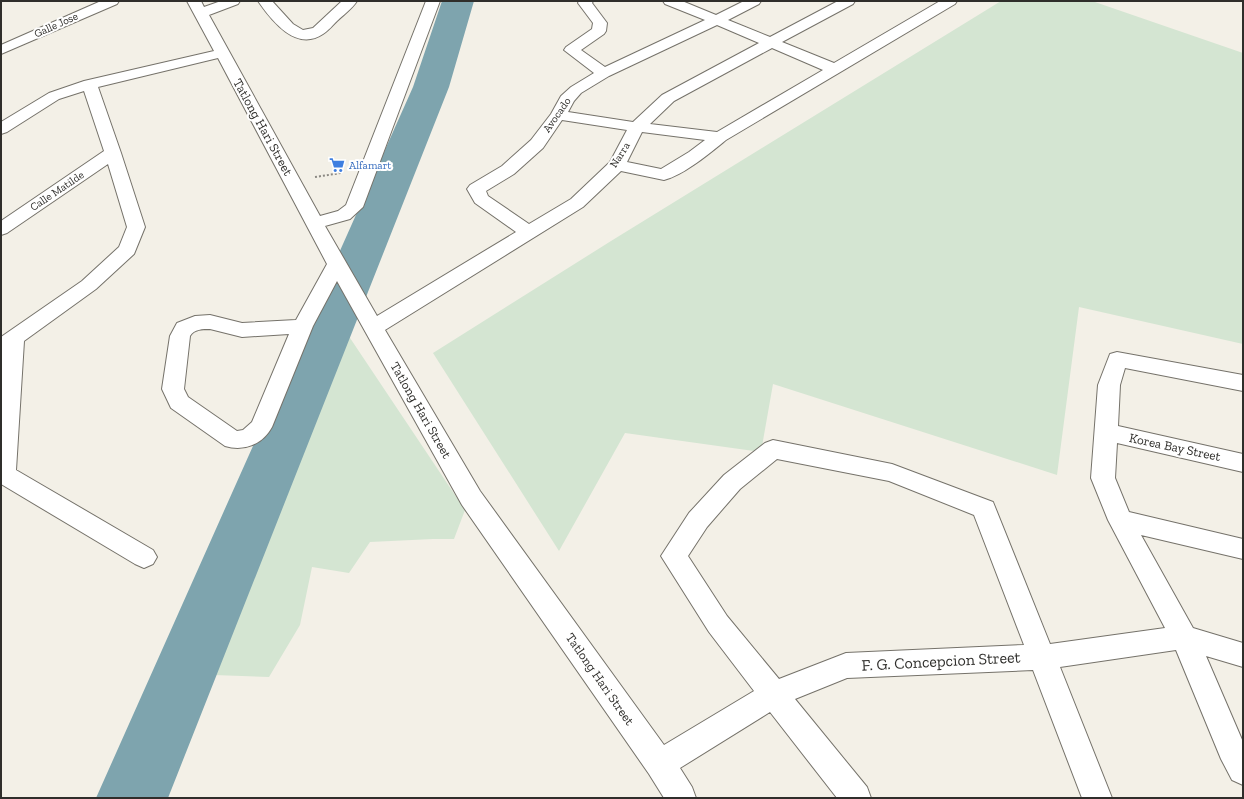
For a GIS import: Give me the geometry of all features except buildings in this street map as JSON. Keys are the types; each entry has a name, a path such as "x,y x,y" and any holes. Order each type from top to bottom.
{"street":[{"name":"Galle Jose","path":"1,50 112,1"},
{"path":"197,8 232,1"},
{"path":"265,1 294,33 302,36 318,31 350,1"},
{"path":"315,223 344,216 354,207 367,169 433,1"},
{"path":"586,1 585,3 600,23 599,31 570,50 604,73"},
{"path":"670,1 835,69"},
{"name":"Avocado","path":"530,233 481,199 476,189 508,170 537,144 558,115 567,99 576,90 604,73 754,1"},
{"name":"Narra","path":"369,319 530,233 577,203 617,165 637,127 668,98 848,1"},
{"path":"617,165 664,176 695,156 720,137 950,1"},
{"name":"Tatlong Hari Street","path":"197,8 341,271 471,498 660,764 681,798"},
{"path":"1,129 54,96 90,84 222,53"},
{"path":"90,84 136,227 127,250 89,285 8,343 3,476 144,557"},
{"path":"558,115 637,127 720,137"},
{"name":"Calle Matilde","path":"1,230 113,153"},
{"path":"303,326 242,330 210,322 195,323 184,328 180,336 173,389 179,402 233,440 249,438 261,427 303,326 341,271"},
{"path":"1243,383 1117,359 1109,385 1103,478 1120,520 1184,637 1231,749 1243,770"},
{"name":"Korea Bay Street","path":"1106,432 1243,462"},
{"path":"856,798 718,624 674,556 698,520 732,482 773,449 892,473 984,509 1097,798"},
{"path":"1120,520 1243,549"},
{"name":"F. G. Concepcion Street","path":"660,764 774,694 846,666 1042,657 1184,637 1243,656"}],"path":[{"path":"291,180 367,169"}],"green space":[{"path":"1001,1 1092,1 1243,53 1243,344 1079,307 1057,475 773,384 761,452 625,433 559,551 433,353 611,241"},
{"path":"334,314 465,510 454,539 370,542 349,573 312,567 300,625 269,677 185,674"}],"waterway":[{"path":"132,798 431,87 458,1"}],"place":[{"name":"Alfamart","path":"337,165"}]}
